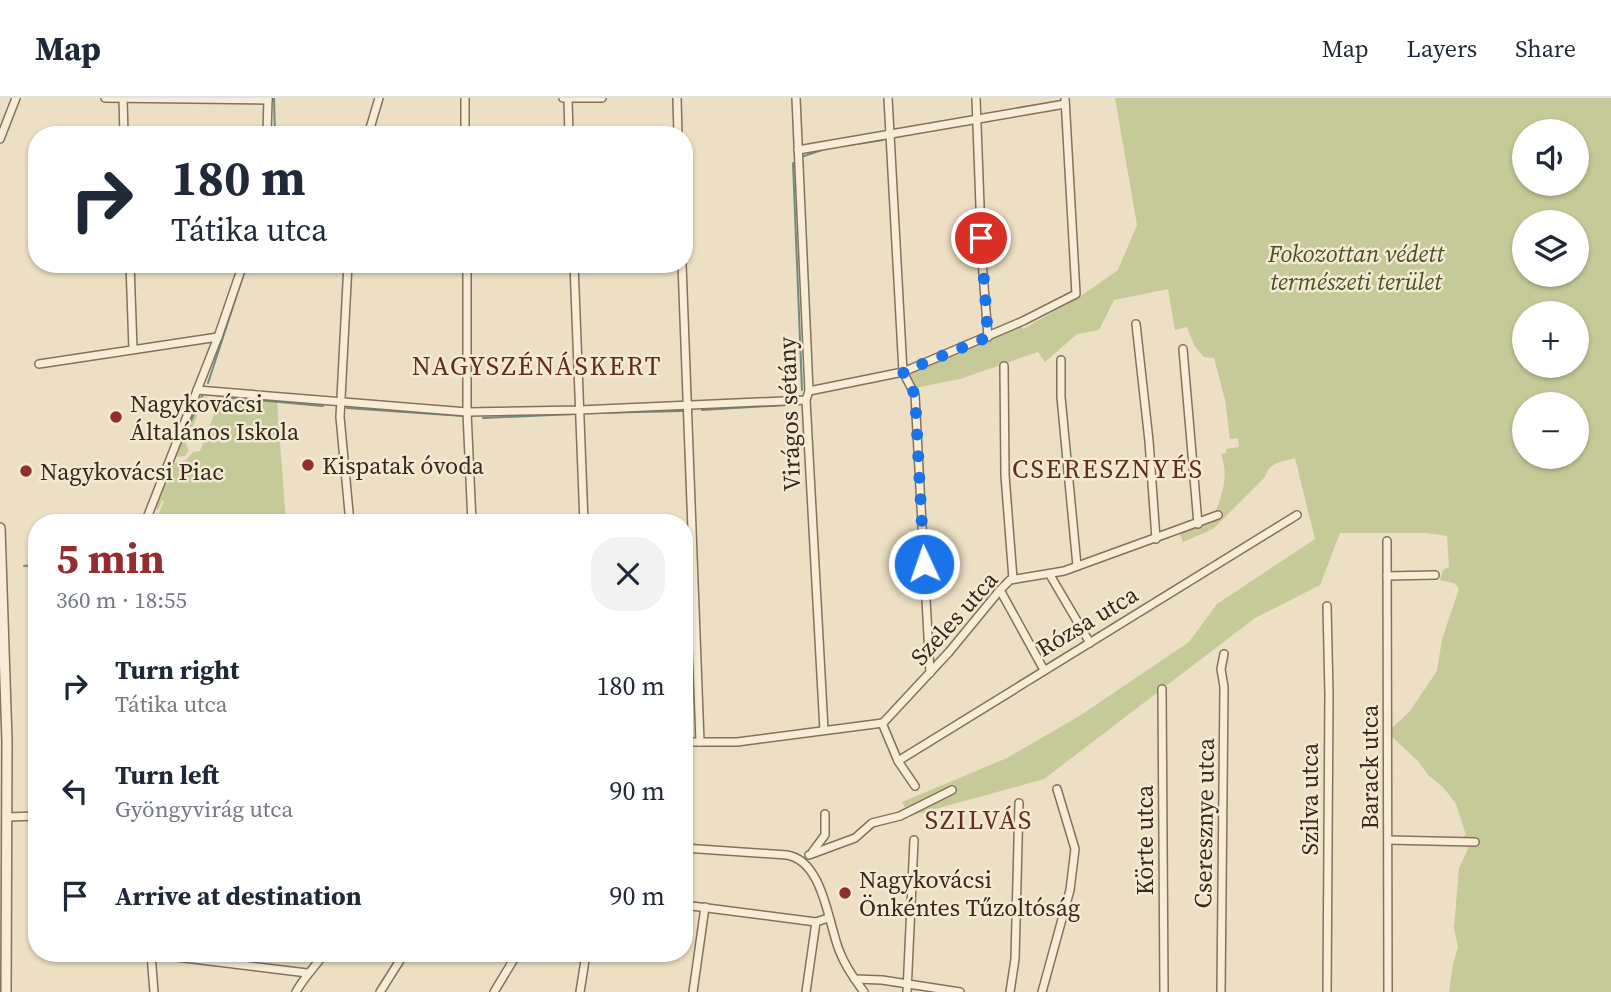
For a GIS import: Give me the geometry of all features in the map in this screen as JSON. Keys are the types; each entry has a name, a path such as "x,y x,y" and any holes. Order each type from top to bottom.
{"street":[{"path":"0,139 16,98"},
{"path":"105,98 268,99 267,126"},
{"path":"123,98 124,126"},
{"path":"371,126 379,98"},
{"path":"465,98 465,126"},
{"path":"568,126 566,99 601,98"},
{"path":"677,98 678,126"},
{"name":"Virágos sétány","path":"796,98 809,391 806,400 824,730"},
{"path":"888,98 903,372 915,395 930,673"},
{"path":"976,98 982,260 988,337"},
{"path":"798,150 977,120 1065,101 1076,294 988,337 903,372 809,391"},
{"path":"130,273 134,349"},
{"path":"149,514 218,337 240,273"},
{"path":"347,273 340,403 348,514"},
{"path":"467,273 467,412 472,514"},
{"path":"574,273 584,514"},
{"path":"682,273 691,514"},
{"path":"1136,324 1149,441 1156,539"},
{"path":"39,364 218,337"},
{"path":"1183,349 1198,524"},
{"path":"1061,360 1061,397 1077,566"},
{"path":"1004,366 1005,475 1013,579"},
{"path":"197,390 467,412 806,400"},
{"name":"Szeles utca","path":"882,723 890,718 1000,590 1013,579 1049,575 1218,515"},
{"name":"Rózsa utca","path":"898,761 1297,515"},
{"path":"0,528 7,817 6,992"},
{"name":"Barack utca","path":"1387,541 1388,992"},
{"path":"693,574 700,742"},
{"path":"1049,575 1090,643"},
{"path":"1387,576 1435,575"},
{"path":"1000,590 1044,670"},
{"name":"Szilva utca","path":"1327,606 1327,992"},
{"name":"Cseresznye utca","path":"1221,992 1224,654"},
{"name":"Körte utca","path":"1162,689 1164,992"},
{"path":"693,742 737,742 882,723 898,761 915,786"},
{"path":"1042,992 1070,890 1075,849 1057,789"},
{"path":"693,849 799,858 855,838 872,823 900,816 952,790"},
{"path":"1010,992 1015,959 1019,803"},
{"path":"809,855 825,835 825,814"},
{"path":"7,817 28,816"},
{"path":"908,992 914,840"},
{"path":"1388,840 1475,842"},
{"path":"799,858 814,875 844,962 864,992"},
{"path":"693,906 816,922 828,918"},
{"path":"693,992 705,907"},
{"path":"806,992 816,922"},
{"path":"153,962 155,992"},
{"path":"210,962 307,974"},
{"path":"296,992 318,962"},
{"path":"380,992 399,962"},
{"path":"494,992 512,962"},
{"path":"580,992 585,962"},
{"path":"855,979 907,983 960,992"}],"green space":[{"name":"Fokozottan védett természeti terület","path":"1115,98 1611,98 1611,992 1449,992 1458,947 1454,928 1459,868 1468,849 1464,846 1466,835 1456,804 1443,787 1391,736 1391,729 1410,711 1437,671 1442,639 1459,589 1454,583 1440,580 1443,570 1449,567 1447,536 1427,533 1340,533 1320,585 1255,618 1044,779 910,816 902,802 1007,758 1081,715 1189,642 1217,604 1315,539 1295,458 1270,468 1265,477 1213,529 1183,542 1180,534 1211,521 1224,480 1221,454 1226,453 1226,449 1239,447 1238,438 1230,439 1225,400 1214,358 1204,357 1194,345 1187,327 1175,330 1168,289 1114,300 1099,330 1077,334 1045,362 1038,352 960,379 915,388 909,373 1020,325 1023,329 1078,298 1118,270 1137,225"},
{"path":"221,394 277,401 285,514 159,514 164,501 162,500 158,510 153,507 170,464 186,460 193,452 200,451 218,404 213,404 215,398"},
{"path":"204,396 209,399 207,404 203,400 186,444 189,450 185,456 176,457 174,454 198,398"}],"waterway":[{"path":"274,98 275,126"},
{"path":"849,145 883,140"},
{"path":"801,157 828,148"},
{"path":"793,163 802,390"},
{"path":"208,383 244,273"},
{"path":"175,456 202,396"},
{"path":"223,397 323,406"},
{"path":"702,410 802,404"},
{"path":"347,408 463,416"},
{"path":"595,413 682,411"},
{"path":"483,418 574,414"},
{"path":"24,566 28,566"}],"place":[{"name":"Nagykovácsi Általános Iskola","path":"116,417"},
{"name":"Kispatak óvoda","path":"308,465"},
{"name":"Nagykovácsi Piac","path":"26,471"},
{"name":"Nagykovácsi Önkéntes Tűzoltóság","path":"845,893"}],"district":[{"name":"NAGYSZÉNÁSKERT","path":"537,366"},
{"name":"CSERESZNYÉS","path":"1108,469"},
{"name":"SZILVÁS","path":"979,820"}],"route":[{"path":"924,564 915,395 903,372 988,337 981,238"}]}
